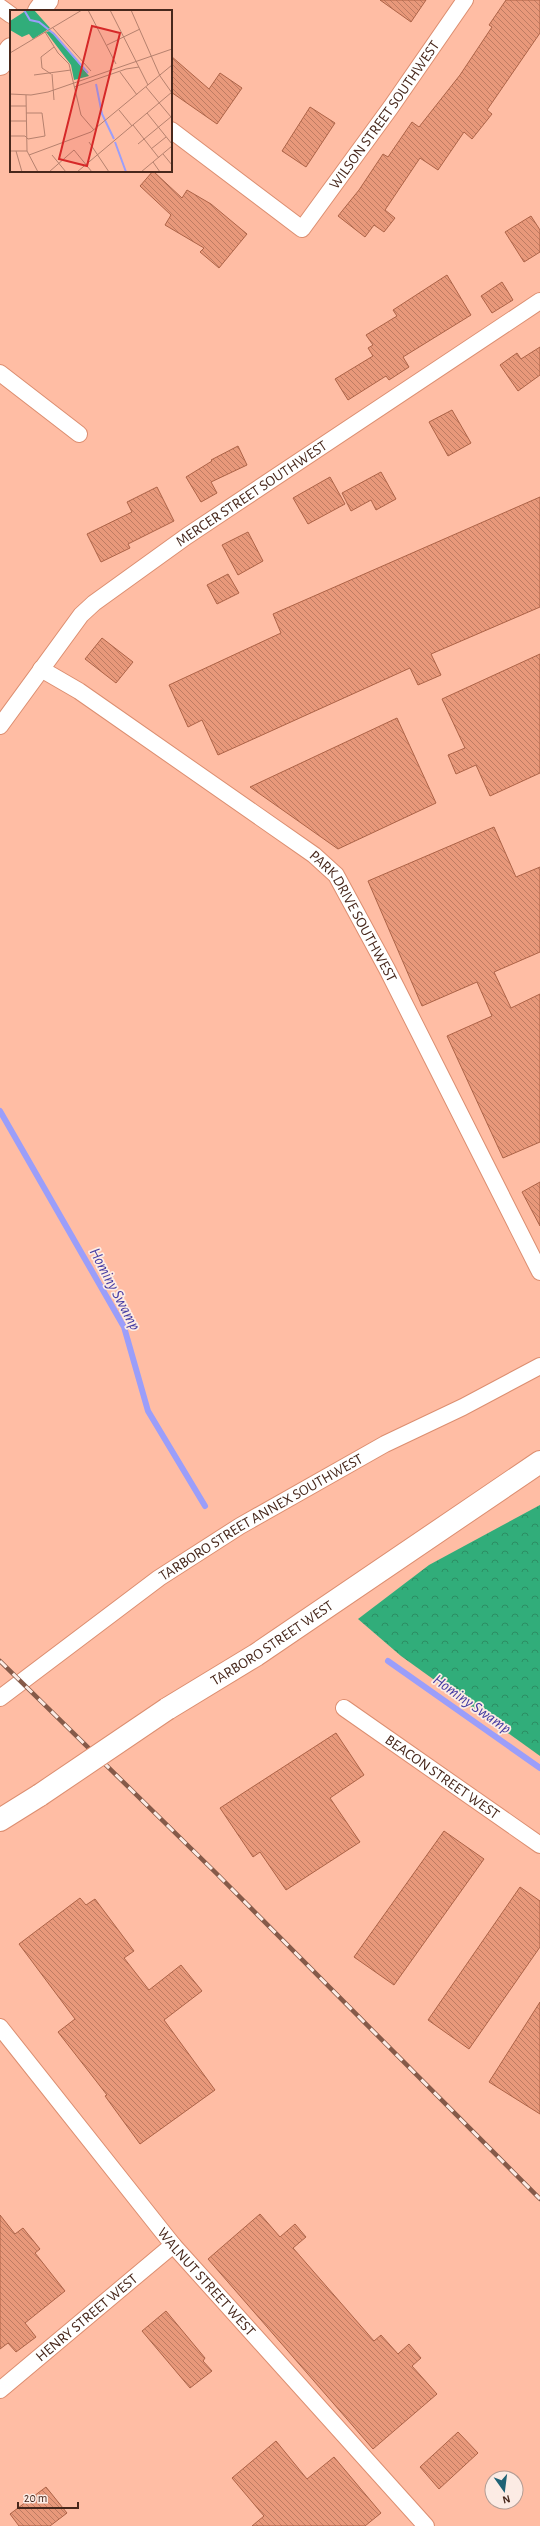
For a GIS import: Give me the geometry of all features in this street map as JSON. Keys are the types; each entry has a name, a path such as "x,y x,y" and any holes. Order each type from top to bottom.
{"main road":[{"path":"40,10 47,0"},
{"path":"0,64 10,50"},
{"name":"TARBORO STREET WEST","path":"0,1820 40,1795 167,1709 256,1655 540,1462"}],"street":[{"name":"WILSON STREET SOUTHWEST","path":"172,131 302,229 391,107 465,0"},
{"path":"0,6 10,13"},
{"name":"MERCER STREET SOUTHWEST","path":"0,726 81,615 94,602 186,536 540,301"},
{"path":"0,373 79,434"},
{"name":"PARK DRIVE SOUTHWEST","path":"42,669 79,692 308,851 336,875 387,969 540,1272"},
{"name":"TARBORO STREET ANNEX SOUTHWEST","path":"0,1698 159,1578 240,1526 385,1444 463,1407 540,1366"},
{"name":"BEACON STREET WEST","path":"344,1708 540,1845"},
{"name":"WALNUT STREET WEST","path":"0,2027 173,2245 426,2526"},
{"name":"HENRY STREET WEST","path":"0,2390 173,2245"}],"green space":[{"path":"540,1505 540,1756 401,1656 358,1619 429,1565"}],"building":[{"path":"380,0 426,0 411,22"},
{"path":"506,0 540,0 540,33 487,110 492,114 472,139 464,132 438,170 420,158 385,210 395,218 384,232 374,225 365,237 338,216 359,190 383,154 388,157 412,122 419,127 460,75 492,27 489,25"},
{"path":"172,57 209,89 220,73 242,88 217,124 172,93"},
{"path":"310,107 335,123 306,167 282,151"},
{"path":"152,172 154,172 182,198 187,190 211,204 247,234 219,268 200,252 204,248 165,225 171,215 140,186"},
{"path":"531,216 540,230 540,252 524,262 505,232"},
{"path":"447,275 471,315 403,357 409,367 389,380 386,376 348,400 335,379 373,356 368,348 373,345 366,335 397,316 393,310"},
{"path":"502,282 513,300 492,313 481,296"},
{"path":"540,347 540,375 518,391 500,365 517,353 521,359"},
{"path":"452,410 471,443 448,456 429,422"},
{"path":"238,446 247,465 211,482 217,493 201,502 186,477 212,461 211,460"},
{"path":"381,472 396,499 376,510 371,500 351,511 342,493"},
{"path":"330,477 345,504 308,524 293,498"},
{"path":"157,487 174,521 128,544 130,548 101,562 87,534 132,512 127,502"},
{"path":"540,497 540,607 431,654 441,675 418,685 410,668 218,755 202,720 188,727 169,685 281,633 273,614"},
{"path":"248,532 263,561 238,575 222,545"},
{"path":"228,574 239,593 217,604 207,585"},
{"path":"102,638 133,662 116,683 85,659"},
{"path":"540,654 540,773 490,796 476,765 456,774 448,755 465,748 442,699"},
{"path":"397,718 436,803 338,849 250,787"},
{"path":"494,827 516,877 540,867 540,952 494,972 511,1008 540,994 540,1142 503,1158 447,1036 492,1016 477,982 422,1006 368,881"},
{"path":"540,1182 540,1226 522,1192"},
{"path":"336,1733 364,1775 330,1798 360,1842 286,1890 260,1852 253,1857 220,1808"},
{"path":"444,1831 484,1859 394,1985 354,1957"},
{"path":"520,1887 540,1901 540,1947 469,2049 428,2020"},
{"path":"80,1898 86,1905 95,1899 134,1951 124,1958 149,1990 181,1965 202,1991 164,2020 215,2090 140,2144 105,2096 107,2095 58,2032 75,2019 19,1944"},
{"path":"540,2002 540,2114 489,2082"},
{"path":"260,2214 280,2237 295,2224 306,2237 293,2248 374,2341 381,2335 398,2354 409,2344 421,2358 412,2366 437,2394 373,2449 208,2259"},
{"path":"0,2215 15,2234 23,2228 40,2249 35,2253 65,2291 25,2323 36,2337 16,2352 8,2343 0,2349"},
{"path":"166,2311 205,2358 203,2361 212,2371 190,2388 142,2331"},
{"path":"458,2432 478,2453 439,2489 420,2467"},
{"path":"276,2441 307,2479 334,2457 381,2513 365,2526 252,2526 264,2516 232,2478"},
{"path":"46,2487 67,2513 50,2526 19,2526 10,2514"}],"waterway":[{"name":"Hominy Swamp","path":"0,1111 124,1327 148,1411 205,1506"},
{"name":"Hominy Swamp","path":"388,1661 540,1768"}],"railway":[{"path":"0,1661 216,1873 540,2199"}]}
